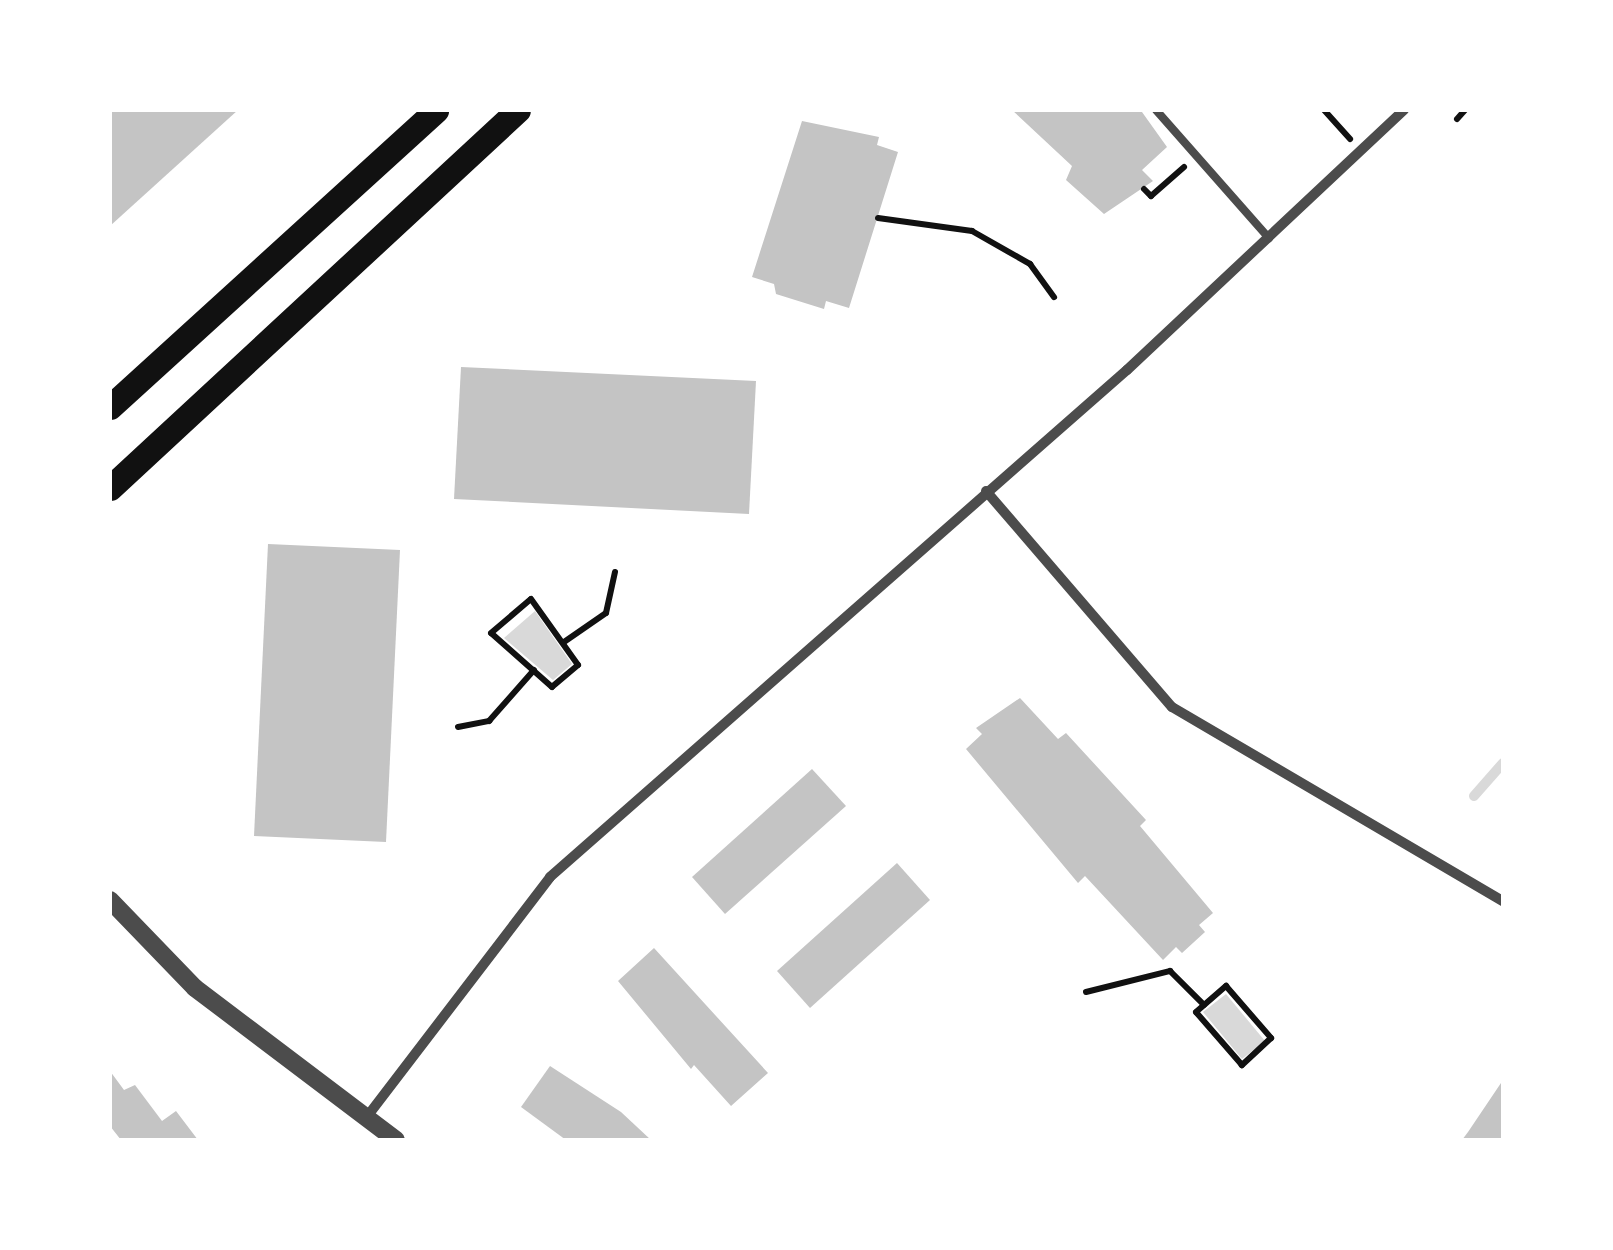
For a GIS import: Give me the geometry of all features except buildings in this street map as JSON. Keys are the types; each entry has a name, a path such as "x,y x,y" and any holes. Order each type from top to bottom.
{"main road":[{"path":"110,407 436,110"},
{"path":"110,488 518,110"}],"street":[{"path":"365,1118 550,876 1270,238 1404,110"},
{"path":"986,491 1172,707 1503,901"},
{"path":"112,905 195,988 396,1140"}],"lane":[{"path":"1156,110 1270,238"}],"path":[{"path":"1324,110 1361,151"},
{"path":"1458,119 1465,110"},
{"path":"1144,189 1152,196 1185,166 1198,179"},
{"path":"878,218 972,231 1030,264 1054,297"},
{"path":"563,642 606,613 615,572"},
{"path":"531,599 563,642 578,664 552,686 491,633 531,599"},
{"path":"458,726 490,721 534,670"},
{"path":"1086,992 1170,972 1204,1005"},
{"path":"1226,986 1271,1038 1242,1065 1196,1012 1204,1005 1226,986"}],"shaded area":[{"path":"535,611 572,664 553,680 504,638"},
{"path":"1226,994 1265,1041 1242,1059 1203,1012"}],"waterway":[{"path":"1474,796 1503,763"}]}
